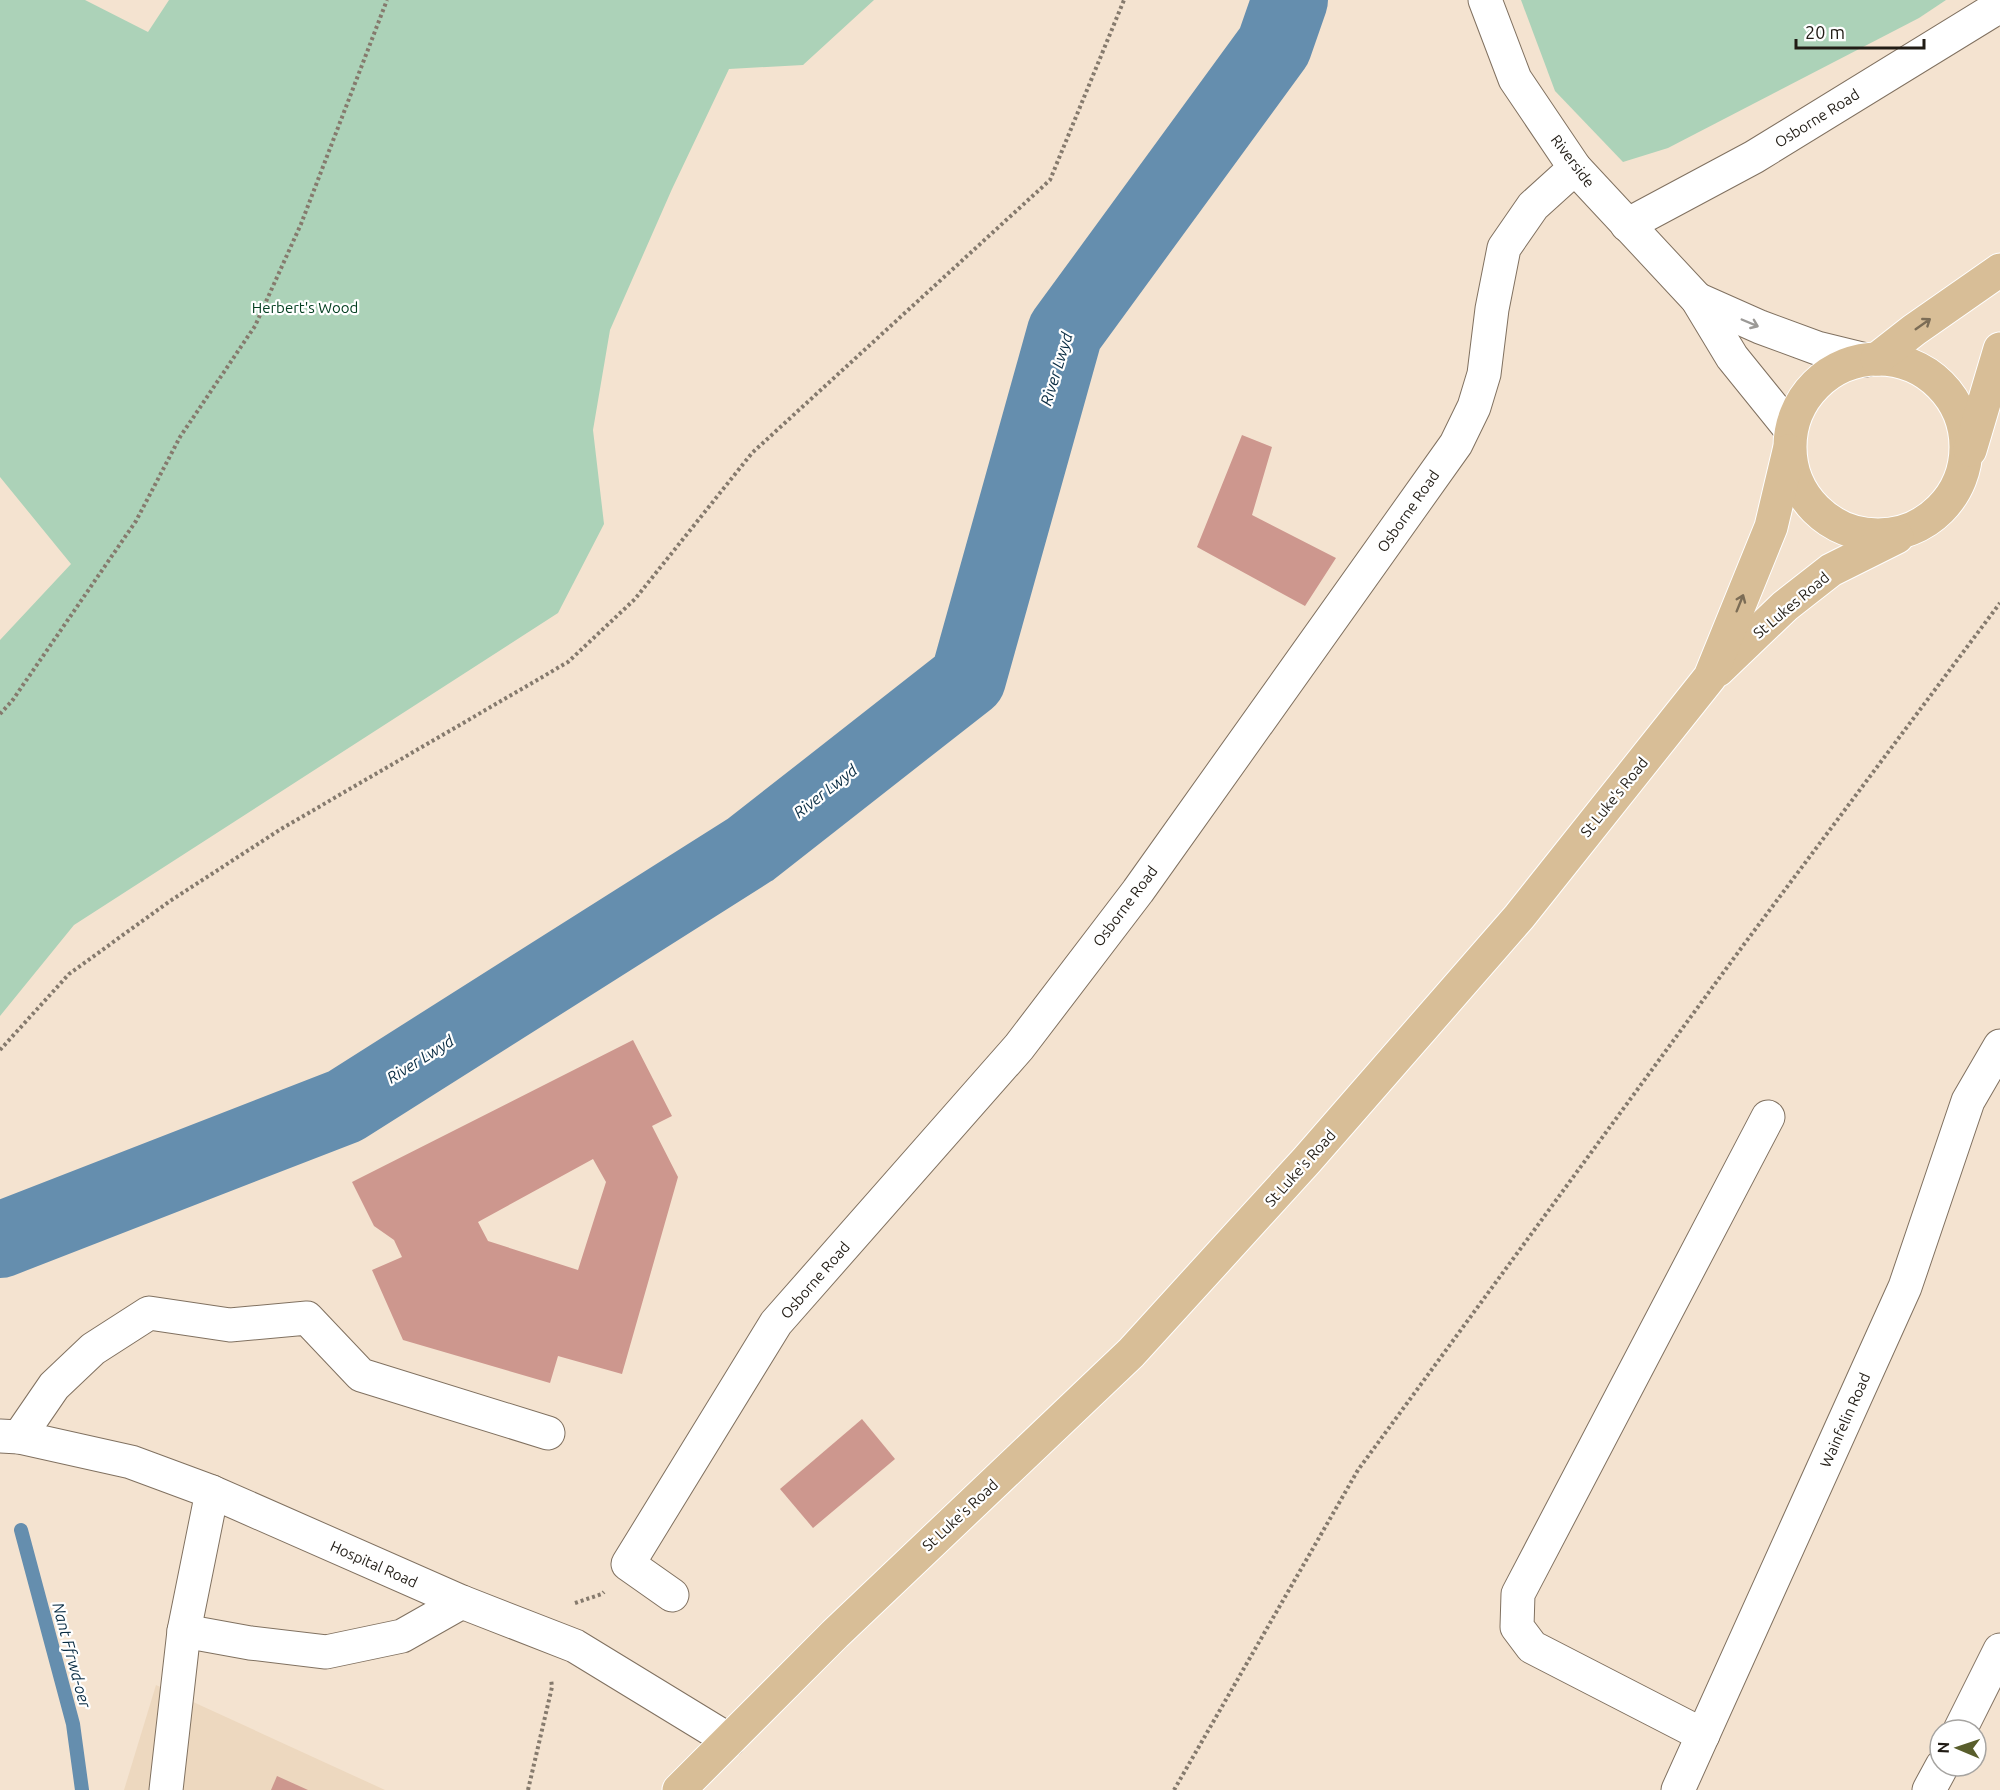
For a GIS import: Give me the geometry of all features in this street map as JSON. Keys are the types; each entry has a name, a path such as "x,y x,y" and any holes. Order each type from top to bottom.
{"main road":[{"path":"1872,359 2000,270"},
{"path":"1962,476 1966,456 1966,437 1961,417 1946,391 1926,373 1906,363 1872,359 1846,365 1830,373 1811,389 1796,415 1790,441 1793,472 1799,489 1809,503 1822,517 1841,528 1860,534 1879,536 1899,534 1913,529 1938,512 1953,494 1962,476 2000,349"},
{"name":"St Luke's Road","path":"679,1790 835,1634 1131,1353 1307,1160 1519,917 1710,677 1771,527 1790,441"},
{"name":"St Lukes Road","path":"1710,677 1785,606 1831,570 1913,529"}],"street":[{"name":"Riverside","path":"1485,0 1515,79 1575,168 1697,299 1731,357 1790,441"},
{"name":"Osborne Road","path":"1627,225 1754,157 1996,8"},
{"name":"Osborne Road","path":"628,1564 776,1323 1019,1047 1138,891 1456,444 1474,407 1484,374 1492,309 1504,248 1533,206 1575,168"},
{"name":"Riverside","path":"1697,299 1760,327 1817,348 1872,359"},
{"name":"Wainfelin Road","path":"1678,1790 1905,1287 1968,1101 2000,1046"},
{"path":"1702,1735 1532,1647 1517,1627 1518,1594 1768,1117"},
{"path":"9,1437 54,1386 93,1349 149,1313 230,1325 308,1318 361,1375 548,1433"},
{"name":"Hospital Road","path":"9,1437 131,1462 212,1492 462,1602 575,1646 729,1740"},
{"path":"166,1790 184,1631 212,1492"},
{"path":"628,1564 672,1595"},
{"path":"184,1631 250,1643 326,1652 402,1636 462,1602"},
{"path":"1966,1718 2000,1650"}],"path":[{"path":"0,714 12,701 136,520 180,437 255,326 301,224 387,0"},
{"path":"0,1050 69,974 170,901 280,829 568,662 577,654 635,599 752,453 1050,180 1124,0"},
{"path":"1174,1790 1358,1470 1745,943 2000,603"},
{"path":"528,1790 552,1688 548,1660 553,1638 575,1603 602,1594 628,1564"}],"shaded area":[{"path":"156,1685 385,1790 124,1790"}],"green space":[{"name":"Herbert's Wood","path":"0,0 85,0 148,32 169,0 874,0 803,65 729,69 672,189 610,330 593,430 604,524 558,613 74,925 0,1016 0,640 71,564 0,477"},
{"path":"1521,0 1946,0 1919,18 1668,148 1623,162 1555,91"}],"building":[{"path":"1242,435 1272,447 1252,515 1336,558 1305,606 1197,547"},
{"path":"633,1040 672,1116 652,1126 678,1177 622,1374 558,1356 550,1383 403,1340 372,1270 402,1257 394,1240 374,1226 352,1182","holes":["593,1159 606,1182 578,1270 488,1241 478,1222"]},
{"path":"862,1419 895,1459 813,1528 780,1489"},
{"path":"277,1776 308,1790 271,1790"}],"waterway":[{"name":"River Lwyd","path":"0,1240 345,1106 751,849 968,679 1065,332 1274,46 1290,0"},
{"name":"Nant Ffrwd-oer","path":"21,1530 73,1724 82,1790"}]}
